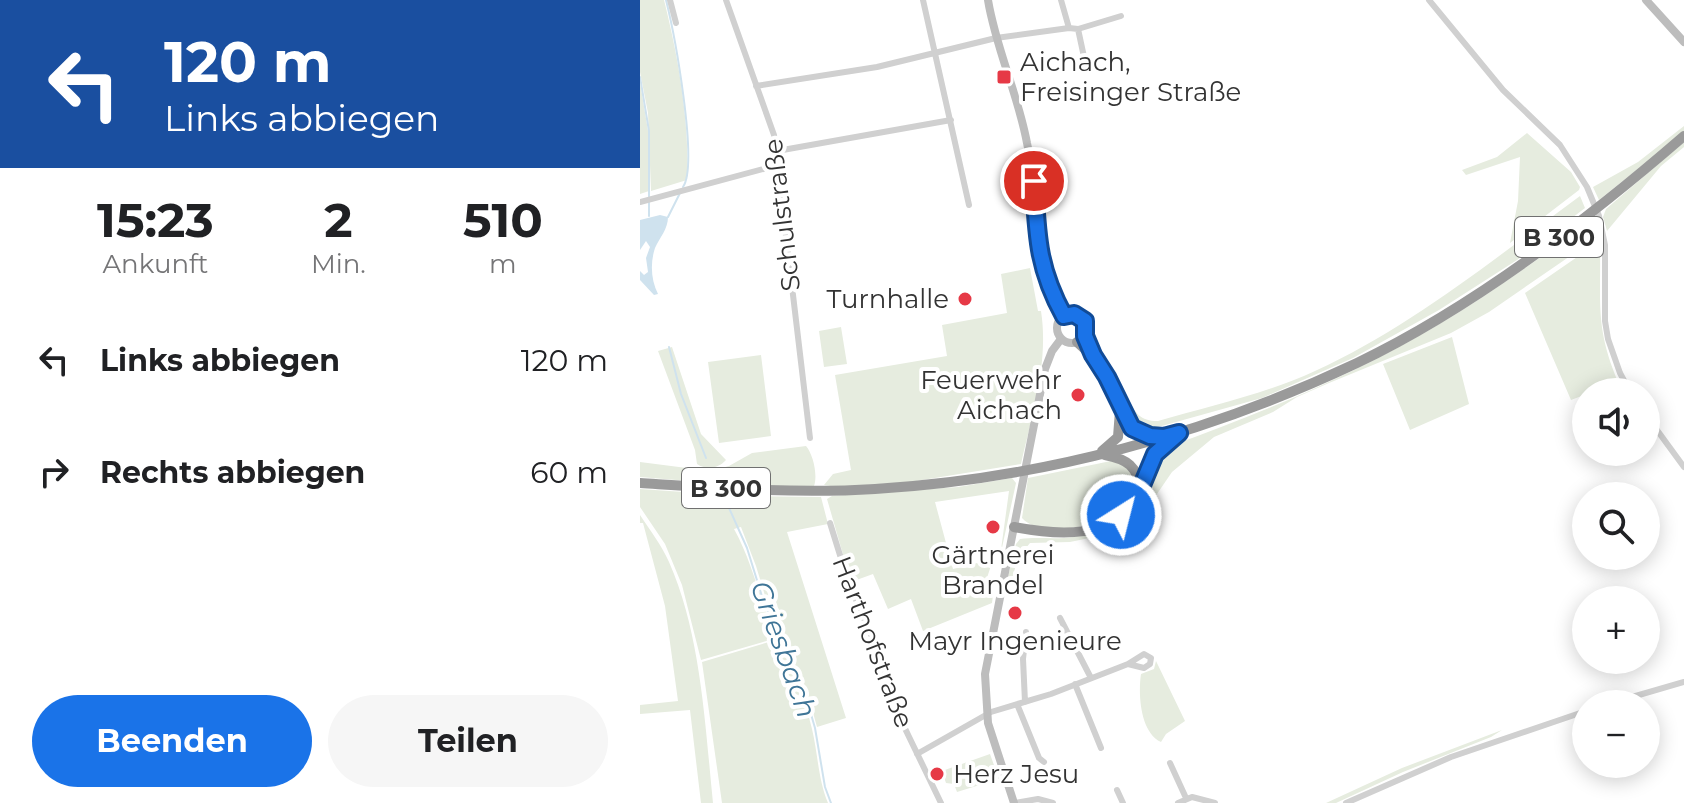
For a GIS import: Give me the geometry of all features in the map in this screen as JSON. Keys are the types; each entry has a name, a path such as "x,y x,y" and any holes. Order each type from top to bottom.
{"highway":[{"name":"B 300","path":"640,483 811,491 911,486 1043,466 1179,433 1295,391 1391,345 1529,259 1684,136"},
{"path":"1081,339 1107,377 1120,407 1136,431 1164,437"},
{"path":"1098,455 1118,437 1120,407"},
{"path":"1014,527 1048,534 1075,534 1113,520 1127,511 1138,497 1155,454 1179,433"},
{"path":"1098,455 1122,459 1134,468 1139,479 1138,497"}],"main road":[{"path":"988,0 996,38 1027,139 1034,181 1039,253 1050,288 1064,316"},
{"path":"1646,0 1684,42"},
{"path":"1074,314 1082,318 1086,326 1081,339 1069,343 1061,339 1057,327 1064,316 1074,314"},
{"path":"1014,803 990,734 985,674 1045,369 1061,339"}],"street":[{"path":"670,0 676,23"},
{"name":"Schulstraße","path":"726,0 771,122 777,151 810,438"},
{"path":"923,0 969,205"},
{"path":"1061,0 1069,28"},
{"path":"1429,0 1510,97 1560,145 1589,192 1605,245 1608,339 1623,378"},
{"path":"756,86 935,54 996,38 1078,29 1121,16"},
{"path":"1078,29 1084,57"},
{"path":"777,151 951,120"},
{"path":"644,201 778,165"},
{"path":"1660,434 1684,467"},
{"name":"Harthofstraße","path":"830,523 849,584 873,639 884,685 941,803"},
{"path":"1060,618 1091,678"},
{"path":"1026,632 1021,703 1039,758 1044,762"},
{"path":"917,754 986,714 1128,664"},
{"path":"1656,690 1684,682"},
{"path":"1075,684 1101,748"},
{"path":"1346,803 1451,757 1572,716"},
{"path":"1170,763 1186,798"},
{"path":"1117,790 1123,803"},
{"path":"1178,803 1186,798 1198,797 1215,803"},
{"path":"1014,803 1038,799 1053,803"}],"shaded area":[{"path":"640,0 664,0 678,67 687,136 687,180 651,191 648,113 640,72"},
{"path":"640,82 648,131 649,191 640,194"},
{"path":"1684,126 1684,131 1674,140 1599,200 1593,187 1638,162"},
{"path":"1527,133 1571,172 1580,187 1510,243 1518,201 1520,157 1466,175 1462,170 1497,157"},
{"path":"1684,142 1684,147 1661,166 1607,231 1603,217 1606,209"},
{"path":"1580,196 1585,208 1517,260 1439,310 1353,358 1262,398 1151,429 1137,426 1124,398 1128,398 1142,418 1158,421 1277,386 1350,353 1419,313"},
{"path":"1588,223 1597,235 1592,241 1489,312 1451,333 1297,397 1273,412 1214,437 1172,472 1146,510 1135,520 1099,536 1070,542 1030,543 1017,559 1012,582 1007,581 1020,539 1074,537 1110,524 1132,511 1146,495 1156,464 1170,446 1303,394 1400,346 1491,291"},
{"path":"1596,244 1600,248 1602,330 1617,378 1572,378 1571,400 1525,293"},
{"path":"1030,268 1038,311 1041,311 1043,350 1021,464 910,482 837,487 824,485 833,474 851,470 835,375 947,356 942,325 1007,313 1001,274"},
{"path":"841,327 847,364 824,367 819,331"},
{"path":"1452,337 1469,404 1410,430 1383,364"},
{"path":"672,347 701,434 726,460 716,467 697,464 695,450 658,351"},
{"path":"761,355 771,436 719,443 708,362"},
{"path":"806,446 814,465 814,486 749,486 640,477 640,462 710,471 729,466 752,453"},
{"path":"1111,461 1126,465 1134,483 1131,496 1121,508 1106,518 1068,528 1050,529 1034,526 1022,518 1028,478"},
{"path":"1012,478 1016,483 1000,557 1009,491 935,502 953,569 993,559 987,578 988,585 994,587 992,603 923,631 911,599 888,609 873,574 851,582 827,499 832,496 958,487"},
{"path":"640,489 742,496 821,497 828,524 787,532 846,718 817,727 741,527 734,529 777,638 701,660 682,585 665,544 640,507"},
{"path":"640,515 669,562 688,619 700,680 713,803 701,803 690,710 640,714 640,705 678,701 665,606"},
{"path":"779,639 809,717 828,803 722,803 702,662"},
{"path":"1156,661 1185,721 1166,734 1161,742 1149,730 1140,702 1141,674 1154,669"},
{"path":"1502,730 1336,803 1326,803 1402,768"},
{"path":"990,754 999,779 957,792 954,784 946,783 942,771"}],"water":[{"path":"660,215 668,217 668,221 653,254 653,277 658,294 654,295 640,280 640,271 644,275 648,272 646,258 650,247 646,241 640,250 640,220"}],"waterway":[{"path":"666,0 687,126 687,174 683,187"},
{"path":"640,77 649,131 649,216"},
{"path":"668,217 680,193"},
{"name":"Griesbach","path":"669,347 681,394 706,458"},
{"name":"Griesbach","path":"725,499 747,548 764,603 806,697 831,803"}],"place":[{"name":"Aichach, Freisinger Straße","path":"1004,77"},
{"name":"Turnhalle","path":"965,299"},
{"name":"Feuerwehr Aichach","path":"1078,395"},
{"name":"Gärtnerei Brandel","path":"993,527"},
{"name":"Mayr Ingenieure","path":"1015,613"},
{"name":"Herz Jesu","path":"937,774"}],"route":[{"path":"1034,181 1039,253 1050,288 1064,316 1074,314 1085,321 1085,336 1093,355 1132,428 1150,436 1164,437 1179,433 1155,454 1135,502 1121,515"}]}
